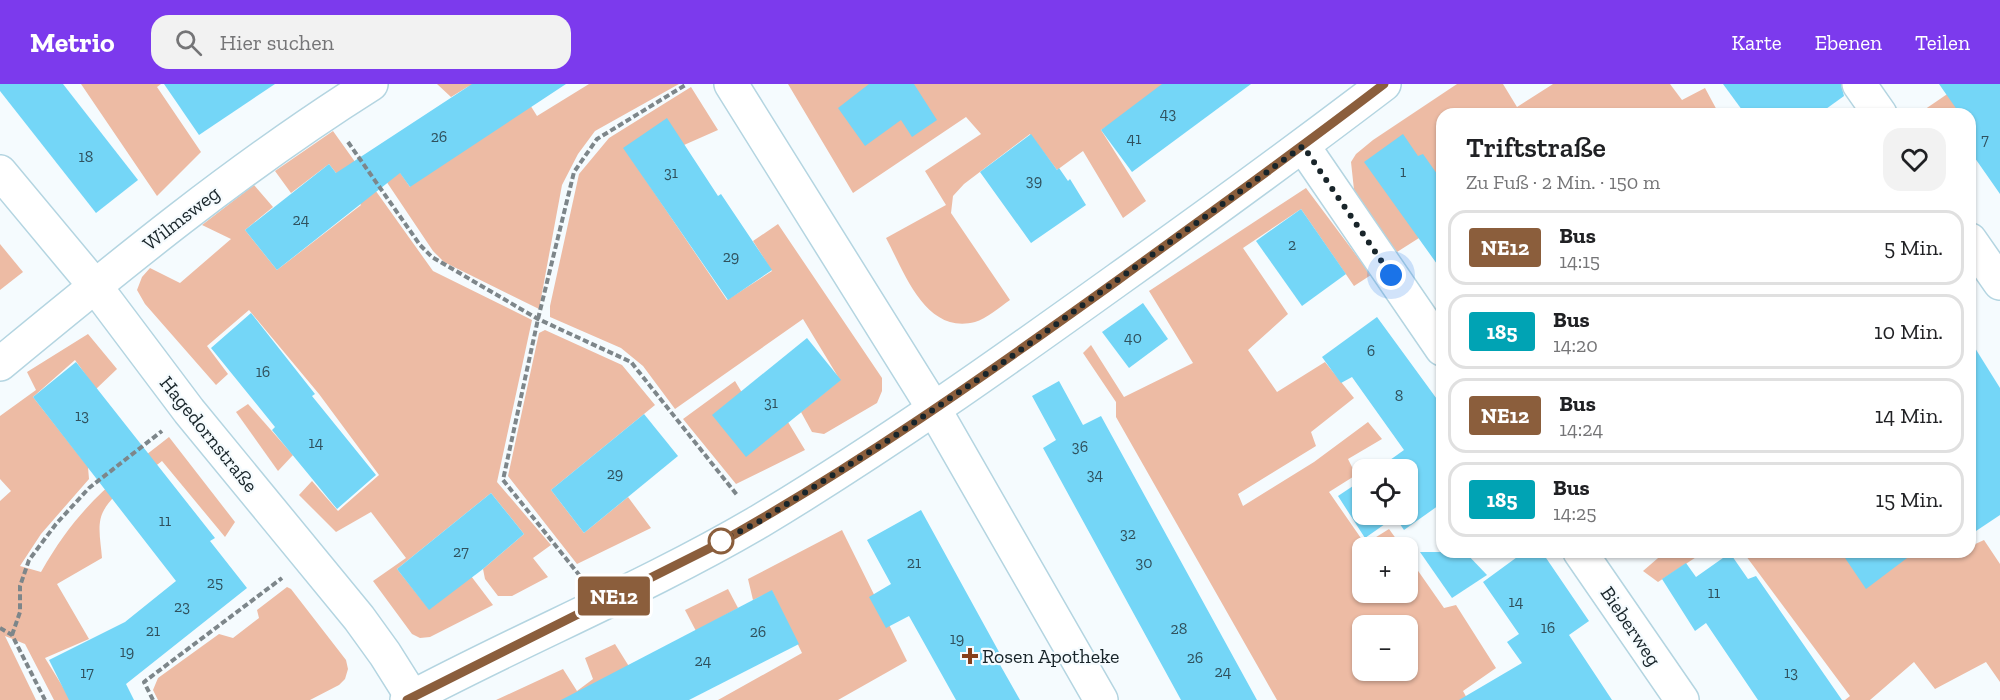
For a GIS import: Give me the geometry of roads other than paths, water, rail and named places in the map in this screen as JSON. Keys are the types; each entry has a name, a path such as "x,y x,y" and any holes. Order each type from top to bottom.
{"street":[{"name":"Wilmsweg","path":"0,364 94,286 249,165 371,84"},
{"path":"731,84 934,409 1101,700"},
{"path":"411,699 758,522 887,441 1303,146 1384,84"},
{"path":"1859,84 1876,108"},
{"path":"1303,146 1436,340"},
{"name":"Hagedornstraße","path":"0,172 94,286 189,411 379,645 411,699"},
{"path":"1976,249 2000,283"},
{"name":"Bieberweg","path":"1584,558 1682,700"}],"place":[{"name":"Rosen Apotheke","path":"970,656"}]}
